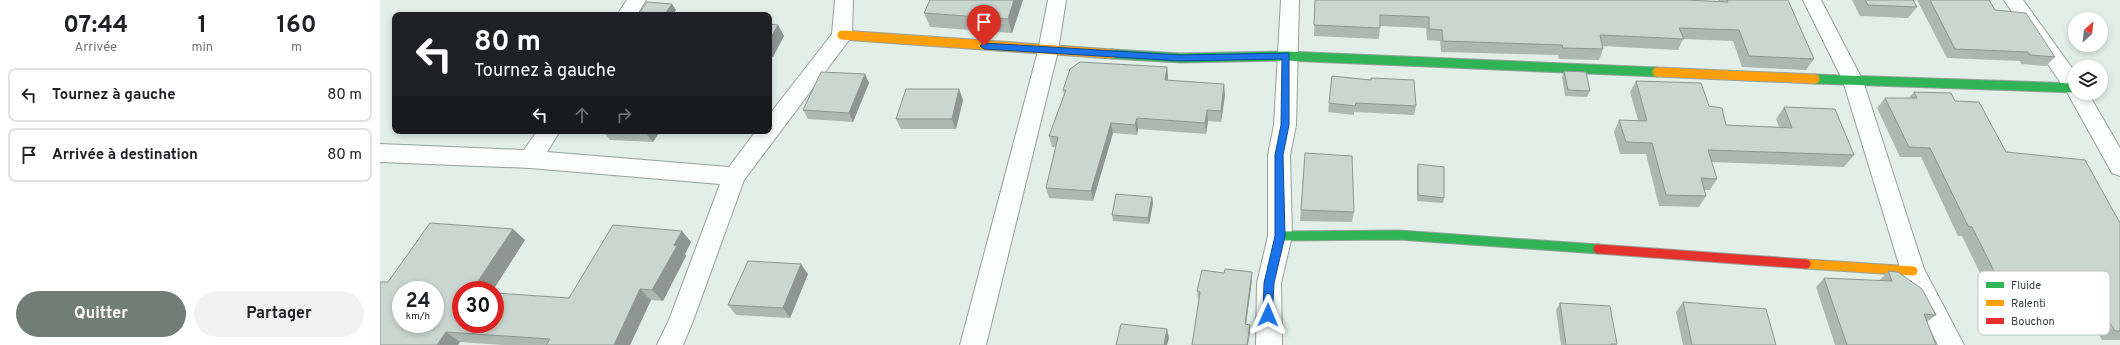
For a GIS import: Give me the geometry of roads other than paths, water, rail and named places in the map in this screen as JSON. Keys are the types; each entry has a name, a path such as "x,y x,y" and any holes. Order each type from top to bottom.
{"street":[{"path":"629,12 637,0"},
{"path":"772,126 842,35 844,0"},
{"path":"973,345 1048,51 1057,0"},
{"path":"1269,345 1269,283 1280,236 1279,155 1285,125 1286,56 1290,0"},
{"path":"1812,0 1853,81 1913,271 1951,345"},
{"path":"2013,0 2068,78"},
{"path":"842,35 1048,51 1181,58 1286,56 1853,81 2068,88"},
{"path":"2082,100 2120,167"},
{"path":"530,159 547,134"},
{"path":"670,345 734,176 766,134"},
{"path":"380,153 530,159 734,176"},
{"path":"1280,236 1327,233 1398,235 1913,271"}]}
